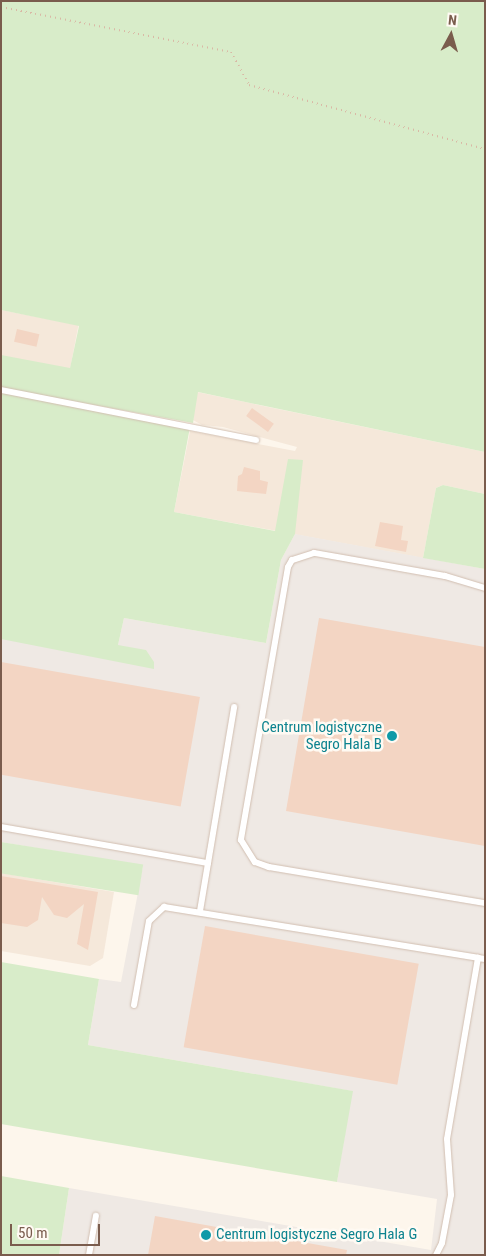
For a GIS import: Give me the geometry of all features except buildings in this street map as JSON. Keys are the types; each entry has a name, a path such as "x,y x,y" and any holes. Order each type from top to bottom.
{"lane":[{"path":"1,390 256,440"},
{"path":"485,588 445,576 314,553 292,560 288,567 241,840 255,862 269,867 485,903"},
{"path":"200,911 234,707"},
{"path":"1,827 208,863"},
{"path":"134,1005 148,927 153,916 164,907 200,911 482,959 447,1139 451,1195 442,1243 436,1255"},
{"path":"89,1255 96,1216"}],"path":[{"path":"1,8 231,52 249,85 485,149"}],"shaded area":[{"path":"1,310 79,325 70,369 1,356"},
{"path":"197,392 485,452 485,494 443,485 436,488 423,558 174,512 190,431 295,451 297,447 223,427 202,425 193,420"},
{"path":"295,534 485,569 485,1255 59,1255 69,1188 431,1250 437,1199 337,1182 352,1091 88,1045 99,979 121,982 143,866 1,842 1,625 118,645 124,618 266,643 281,560"},
{"path":"1,873 114,892 103,958 90,966 1,951"}],"green space":[{"path":"1,1 485,1 485,452 198,392 193,423 1,388 1,355 70,368 79,326 1,310"},
{"path":"1,393 190,427 174,512 275,531 288,459 303,460 295,534 281,560 266,643 124,618 118,645 146,650 154,662 154,669 1,639"},
{"path":"443,485 485,494 485,569 423,558 436,488"},
{"path":"1,842 143,865 138,895 1,873"},
{"path":"1,962 99,979 88,1045 353,1091 337,1182 1,1124"},
{"path":"1,1176 69,1188 59,1255 1,1255"}],"place":[{"name":"Centrum logistyczne Segro Hala B","path":"392,736"},
{"name":"Centrum logistyczne Segro Hala G","path":"206,1235"}]}
